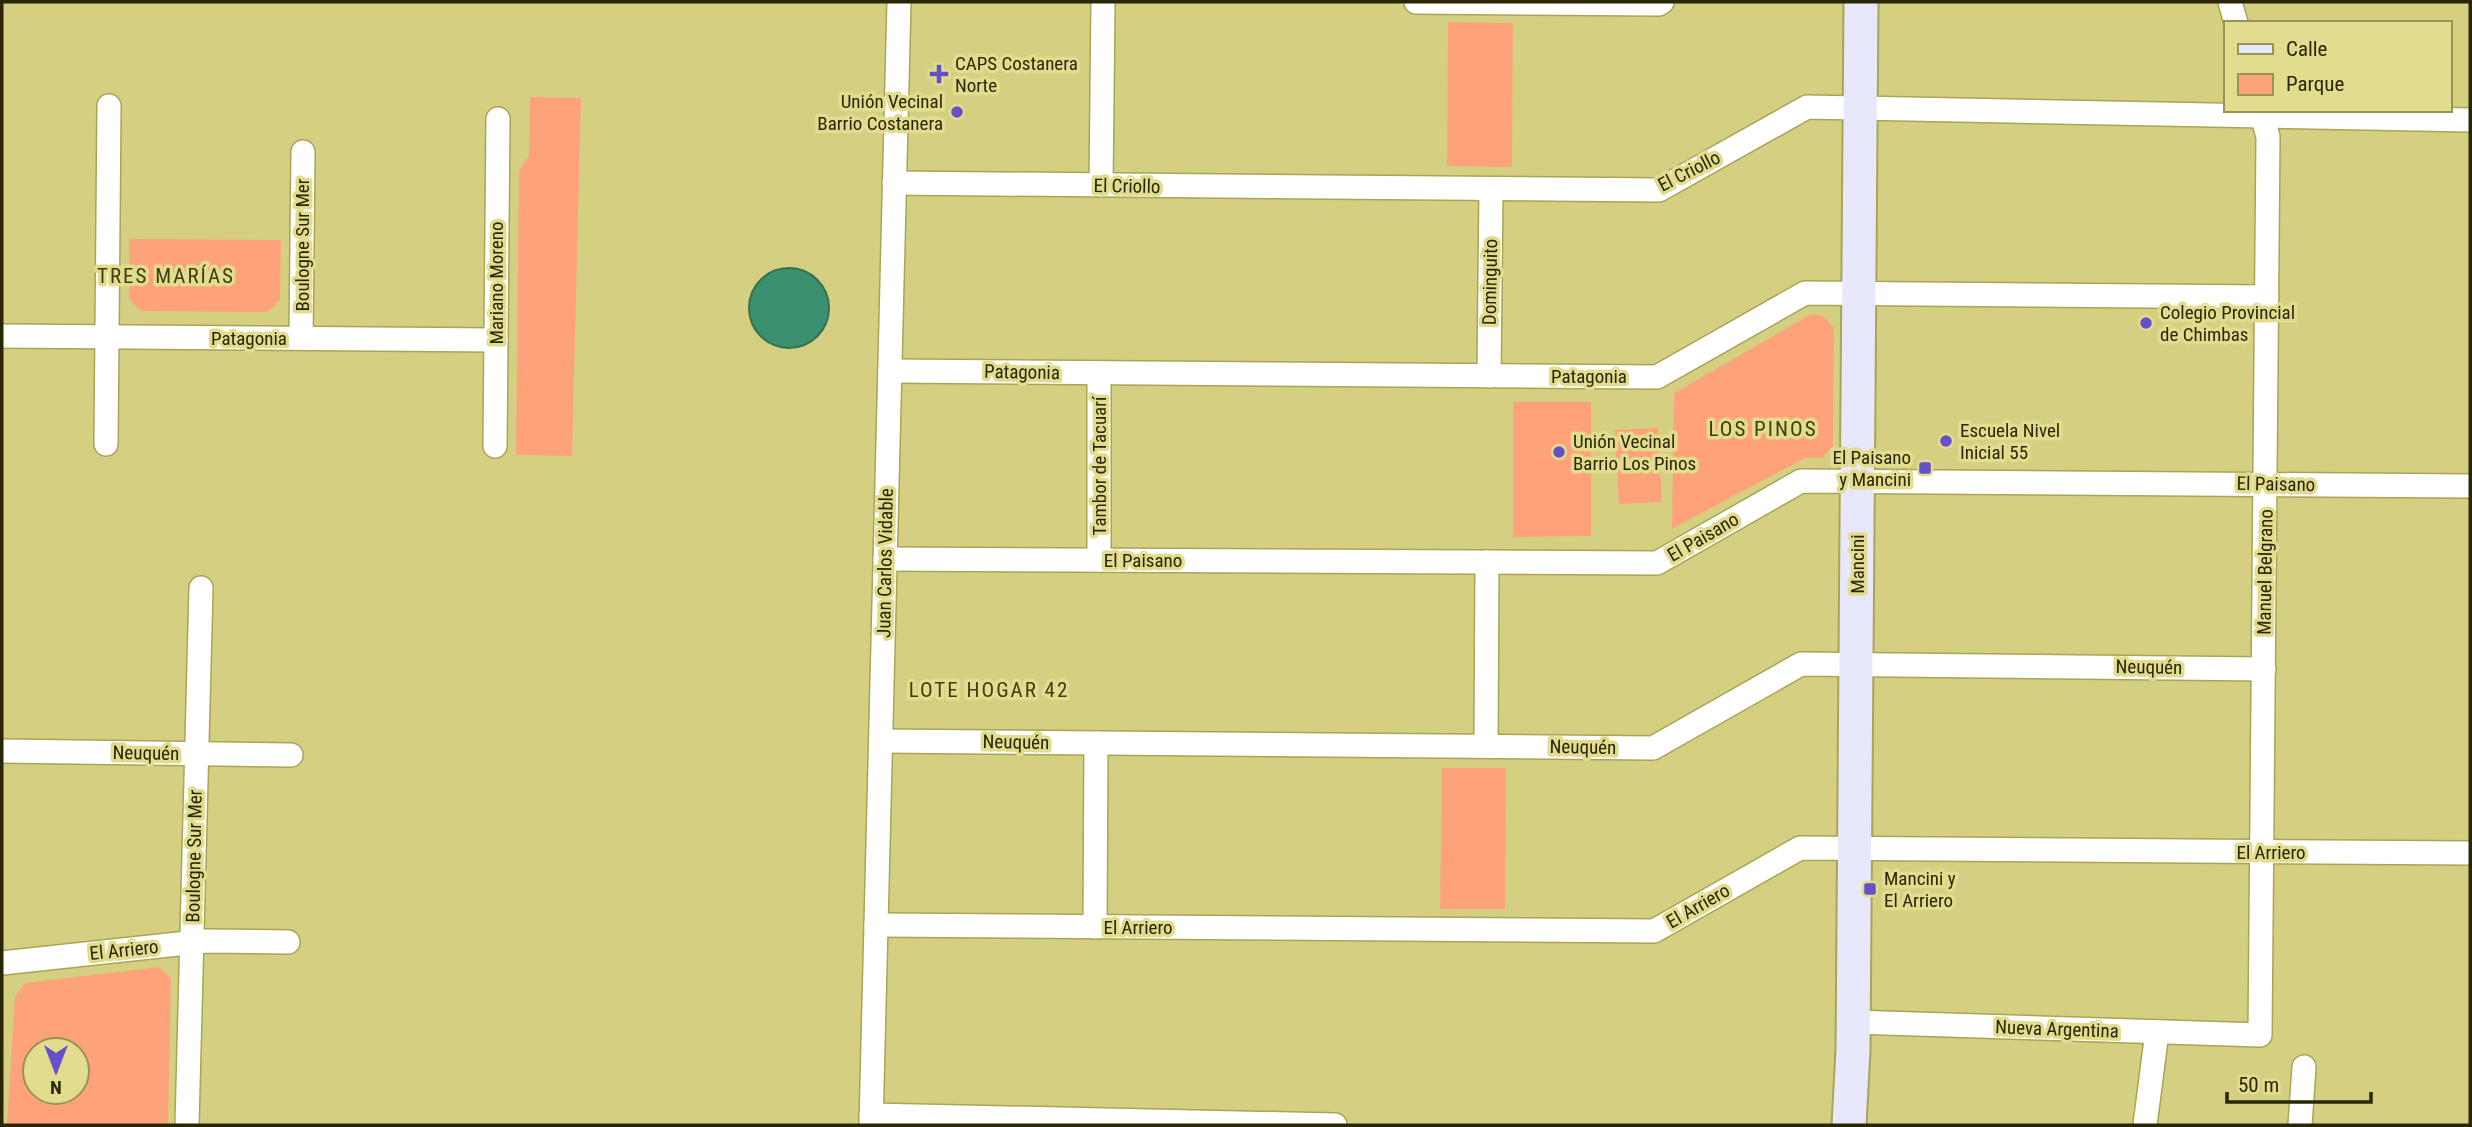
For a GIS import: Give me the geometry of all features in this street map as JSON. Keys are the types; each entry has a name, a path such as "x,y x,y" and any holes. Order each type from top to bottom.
{"street":[{"name":"Juan Carlos Vidable","path":"871,1120 899,2"},
{"path":"1101,185 1102,2"},
{"path":"1416,2 1662,2"},
{"name":"Mancini","path":"1849,1125 1853,1022 1861,2"},
{"path":"2230,2 2235,21"},
{"path":"106,444 109,106"},
{"name":"El Criollo","path":"894,183 1659,190 1807,107 2262,113 2470,120"},
{"name":"Manuel Belgrano","path":"2260,1035 2268,136 2262,113"},
{"name":"Mariano Moreno","path":"495,446 498,119"},
{"name":"Boulogne Sur Mer","path":"302,338 303,152"},
{"name":"Dominguito","path":"1489,376 1491,189"},
{"name":"Patagonia","path":"890,371 1657,377 1805,293 2267,297"},
{"name":"Patagonia","path":"2,336 496,340"},
{"name":"Tambor de Tacuarí","path":"1099,373 1099,560"},
{"name":"El Paisano","path":"885,559 1657,563 1801,481 2470,486"},
{"path":"1486,746 1487,562"},
{"name":"Boulogne Sur Mer","path":"187,1125 201,588"},
{"name":"Neuquén","path":"881,741 1653,748 1801,664 2264,669"},
{"path":"1095,927 1096,743"},
{"name":"Neuquén","path":"2,751 290,755"},
{"name":"El Arriero","path":"876,925 1654,931 1800,848 2470,853"},
{"name":"El Arriero","path":"2,963 192,943 288,942"},
{"name":"Nueva Argentina","path":"1853,1022 2260,1035"},
{"path":"2145,1125 2157,1032"},
{"path":"2300,1125 2304,1067"},
{"path":"871,1120 1335,1125"}],"green space":[{"path":"1448,22 1513,23 1512,167 1447,166"},
{"path":"530,97 581,98 572,456 516,455 519,171 529,156"},
{"path":"129,239 281,240 280,300 268,312 141,311 129,299"},
{"path":"1811,314 1822,315 1834,328 1833,446 1822,458 1805,458 1672,529 1674,393"},
{"path":"1513,402 1591,402 1591,536 1513,537"},
{"path":"1658,428 1662,502 1619,504 1615,430"},
{"path":"1442,768 1506,768 1505,909 1440,909"},
{"path":"159,967 171,978 168,1125 7,1125 15,996 25,983"}],"shaded area":[{"path":"789,268 804,271 817,280 826,293 829,308 826,323 817,336 804,345 789,348 774,345 761,336 752,323 749,308 752,293 761,280 774,271"}],"place":[{"name":"CAPS Costanera Norte","path":"939,74"},
{"name":"Unión Vecinal Barrio Costanera","path":"957,112"},
{"name":"Colegio Provincial de Chimbas","path":"2146,323"},
{"name":"Escuela Nivel Inicial 55","path":"1946,441"},
{"name":"Unión Vecinal Barrio Los Pinos","path":"1559,452"},
{"name":"El Paisano y Mancini","path":"1925,468"},
{"name":"Mancini y El Arriero","path":"1870,889"}],"district":[{"name":"TRES MARÍAS","path":"166,276"},
{"name":"LOS PINOS","path":"1763,429"},
{"name":"LOTE HOGAR 42","path":"989,690"}]}
